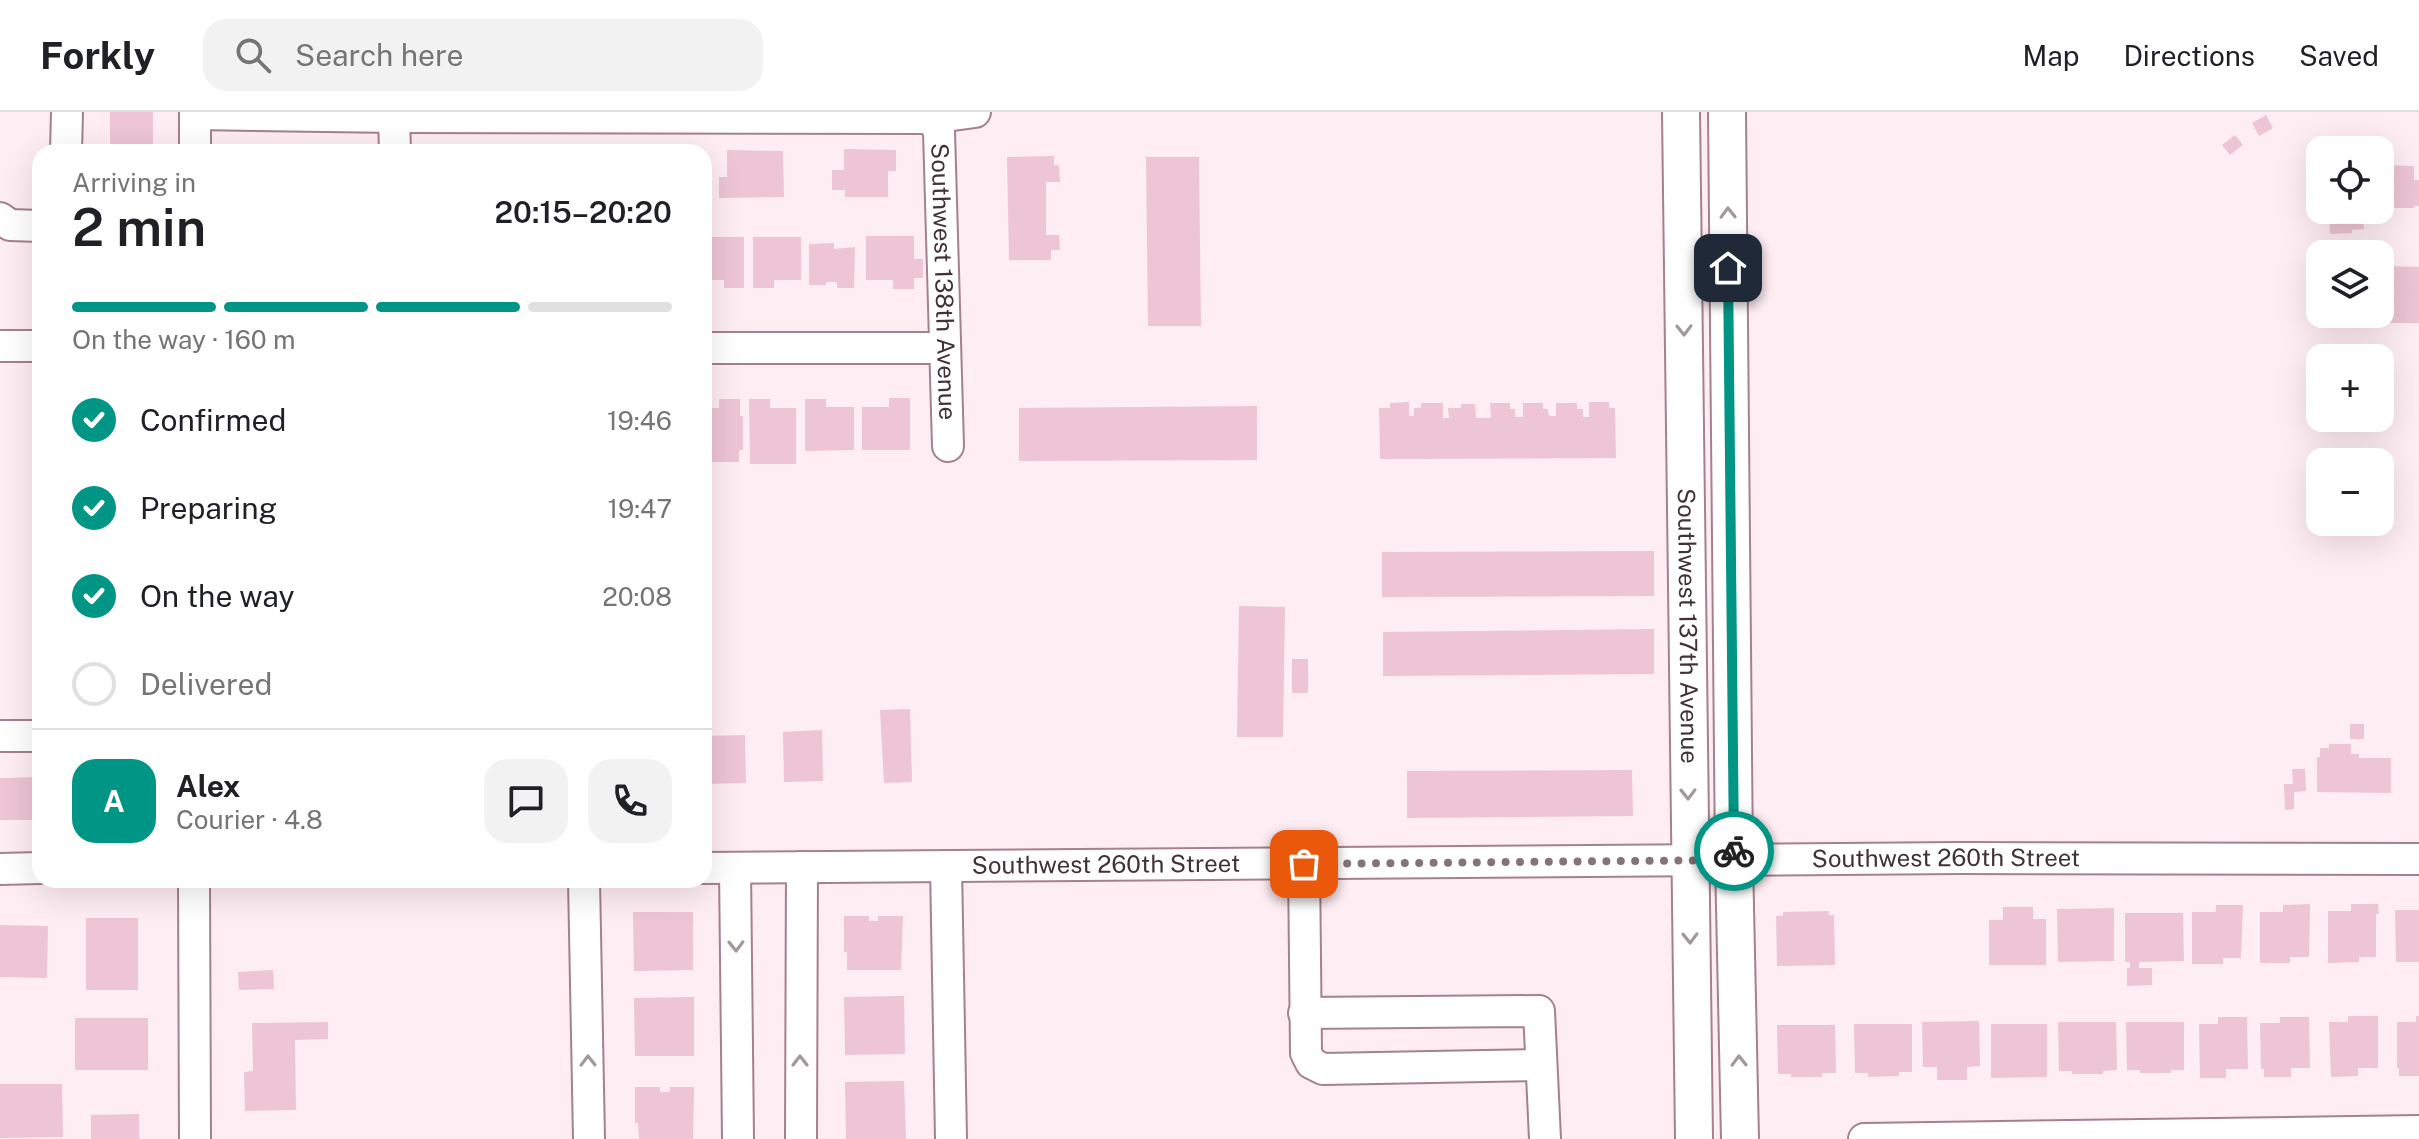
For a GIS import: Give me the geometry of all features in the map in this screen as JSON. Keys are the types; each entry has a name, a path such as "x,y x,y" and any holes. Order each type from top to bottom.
{"main road":[{"name":"Southwest 137th Avenue","path":"1681,112 1694,1139"},
{"name":"Southwest 137th Avenue","path":"1727,112 1734,860 1740,1139"}],"street":[{"path":"66,144 67,112"},
{"path":"195,144 195,113 394,117 931,118 975,112"},
{"path":"394,117 395,144"},
{"name":"Southwest 138th Avenue","path":"931,118 939,131 948,446"},
{"path":"0,218 10,225 32,226"},
{"path":"0,346 32,346"},
{"path":"712,348 945,348"},
{"path":"0,736 32,736"},
{"name":"Southwest 260th Street","path":"712,868 1689,860 2419,859"},
{"path":"1304,864 1304,1013 1306,1053 1311,1063 1323,1069 1541,1065"},
{"path":"946,866 951,1139"},
{"path":"801,1139 802,867"},
{"path":"0,869 32,868"},
{"path":"735,868 738,1139"},
{"path":"194,888 195,1139"},
{"path":"584,888 589,1139"},
{"path":"1304,1013 1539,1011 1545,1139"},
{"path":"1864,1139 2342,1136 2419,1131"}],"building":[{"path":"110,112 153,112 153,144 110,144"},
{"path":"2266,115 2273,128 2259,136 2252,123"},
{"path":"2235,135 2243,145 2230,155 2222,145"},
{"path":"844,149 896,150 896,171 888,171 888,197 845,197 845,190 832,190 832,170 844,170"},
{"path":"727,150 783,151 784,197 719,198 719,177 727,177"},
{"path":"1054,156 1054,165 1059,165 1060,182 1046,182 1046,235 1059,235 1060,250 1051,250 1051,260 1009,260 1007,157"},
{"path":"1146,157 1199,157 1201,326 1148,326"},
{"path":"2394,165 2414,166 2414,180 2419,180 2419,206 2394,208"},
{"path":"2330,224 2364,224 2364,229 2352,230 2352,233 2330,234"},
{"path":"866,236 914,236 914,259 923,259 923,278 914,278 914,289 893,289 893,280 866,280"},
{"path":"712,237 744,237 744,288 724,288 724,280 712,280"},
{"path":"753,237 801,237 801,280 774,280 774,288 753,288"},
{"path":"834,243 834,249 855,247 854,288 837,288 837,282 809,285 809,244"},
{"path":"2394,266 2419,267 2419,323 2394,323"},
{"path":"889,398 910,398 910,450 862,450 862,407 889,407"},
{"path":"719,399 740,399 743,450 739,450 739,462 712,462 712,408 719,408"},
{"path":"749,399 770,399 770,408 796,408 796,464 750,464"},
{"path":"805,399 826,399 826,407 854,407 854,450 805,451"},
{"path":"1409,402 1409,416 1414,416 1414,408 1421,408 1421,403 1443,403 1443,418 1449,418 1448,408 1475,404 1476,418 1491,418 1490,403 1510,403 1510,409 1515,409 1515,417 1523,417 1523,403 1543,403 1543,409 1548,409 1549,416 1556,416 1556,403 1577,403 1577,409 1583,409 1583,417 1589,417 1589,402 1609,402 1609,408 1615,408 1616,458 1380,459 1379,408 1390,408 1390,403"},
{"path":"1257,406 1257,460 1019,461 1019,408"},
{"path":"1654,551 1654,596 1382,597 1382,552"},
{"path":"1239,606 1285,607 1283,737 1237,737"},
{"path":"1654,629 1654,674 1383,676 1383,632"},
{"path":"1292,659 1308,659 1308,693 1292,693"},
{"path":"910,709 912,780 884,783 880,710"},
{"path":"2350,724 2364,724 2364,739 2350,739"},
{"path":"822,730 823,781 784,782 783,732"},
{"path":"745,735 746,783 712,784 712,736"},
{"path":"2329,744 2351,744 2351,754 2359,754 2359,758 2391,758 2391,793 2317,792 2317,757 2320,757 2320,748 2329,748"},
{"path":"2292,769 2305,769 2306,791 2294,792 2294,809 2285,810 2284,784 2293,784"},
{"path":"1632,770 1633,816 1407,818 1407,771"},
{"path":"32,777 32,820 0,820 0,778"},
{"path":"2310,904 2309,957 2290,957 2290,963 2260,963 2260,912 2283,912 2283,905"},
{"path":"2351,904 2378,904 2376,957 2359,957 2359,962 2328,963 2328,911 2351,911"},
{"path":"2216,905 2243,905 2241,958 2223,958 2223,964 2192,964 2192,912 2216,912"},
{"path":"2003,907 2033,907 2033,919 2046,919 2046,965 1989,965 1989,920 2003,920"},
{"path":"2114,908 2114,961 2058,962 2057,909"},
{"path":"2395,910 2419,910 2419,962 2396,962"},
{"path":"1829,911 1829,915 1834,915 1835,965 1777,966 1776,916 1783,916 1783,912"},
{"path":"633,912 693,912 693,970 634,971"},
{"path":"2125,913 2183,913 2184,961 2139,962 2139,968 2152,968 2152,985 2127,986 2130,962 2125,962"},
{"path":"844,916 869,916 869,921 878,921 878,916 903,916 901,970 847,970"},
{"path":"86,918 138,918 138,990 86,990"},
{"path":"0,925 48,926 47,978 0,977"},
{"path":"273,970 274,989 239,990 238,972"},
{"path":"904,996 905,1054 845,1055 844,997"},
{"path":"694,997 694,1056 635,1056 634,998"},
{"path":"2348,1016 2378,1016 2378,1068 2358,1068 2358,1076 2331,1077 2329,1022 2348,1022"},
{"path":"2416,1016 2419,1016 2419,1076 2399,1076 2397,1022 2416,1022"},
{"path":"2218,1017 2247,1017 2248,1069 2226,1069 2226,1078 2200,1078 2199,1024 2218,1024"},
{"path":"2280,1017 2309,1017 2310,1068 2291,1068 2291,1077 2264,1077 2264,1069 2261,1069 2260,1023 2280,1023"},
{"path":"75,1018 148,1018 148,1070 75,1070"},
{"path":"1979,1021 1980,1066 1967,1067 1967,1080 1937,1080 1937,1067 1923,1067 1922,1022"},
{"path":"328,1022 328,1039 295,1040 296,1110 245,1111 244,1072 253,1071 252,1023"},
{"path":"2058,1022 2116,1022 2117,1070 2103,1071 2103,1074 2059,1071"},
{"path":"2126,1022 2184,1022 2184,1070 2140,1073 2140,1070 2127,1070"},
{"path":"1854,1024 1912,1024 1912,1072 1899,1072 1899,1076 1868,1077 1868,1073 1855,1073"},
{"path":"1991,1024 2047,1024 2047,1077 1991,1078"},
{"path":"1777,1025 1835,1025 1836,1073 1822,1073 1822,1077 1778,1074"},
{"path":"904,1081 906,1139 846,1139 845,1082"},
{"path":"0,1084 62,1084 63,1137 0,1138"},
{"path":"635,1087 660,1087 660,1092 670,1092 670,1087 694,1087 693,1139 639,1139 638,1123 635,1123"},
{"path":"139,1114 139,1139 91,1139 91,1115"}],"way so far":[{"path":"1304,864 1734,860 1734,851"}],"route":[{"path":"1728,268 1734,851"}]}
